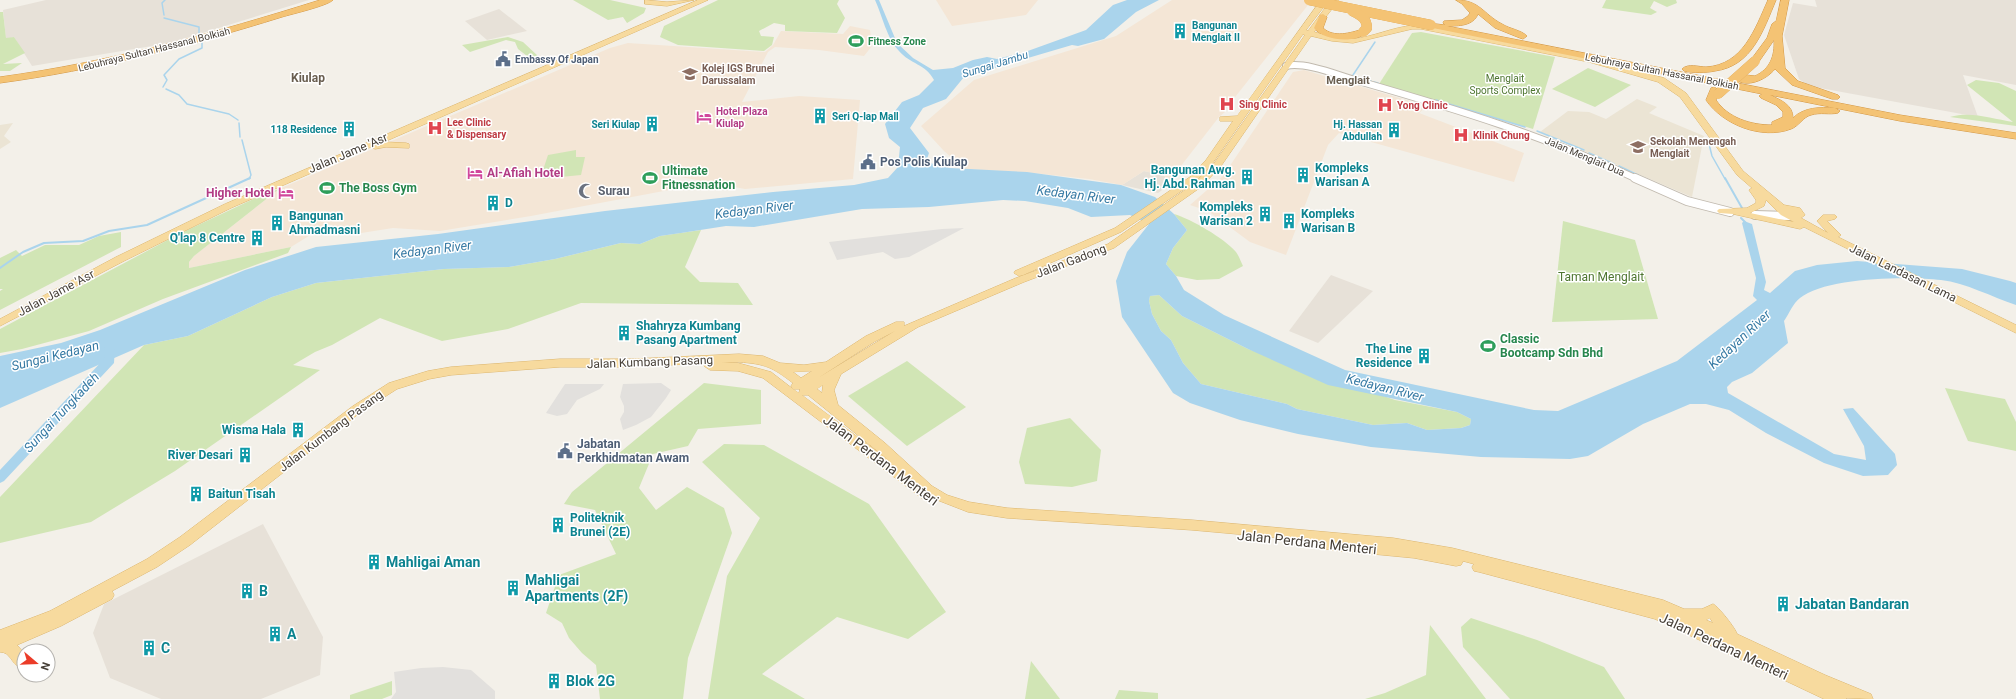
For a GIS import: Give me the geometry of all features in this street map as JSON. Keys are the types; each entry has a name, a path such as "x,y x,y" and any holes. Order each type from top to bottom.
{"highway":[{"name":"Lebuhraya Sultan Hassanal Bolkiah","path":"0,77 109,59 204,36 320,0"},
{"name":"Lebuhraya Sultan Hassanal Bolkiah","path":"0,80 84,67 164,49 228,32 329,0"},
{"name":"Lebuhraya Sultan Hassanal Bolkiah","path":"1318,0 1907,119 2016,136"},
{"path":"1318,0 1362,16 1368,24 1363,32 1346,36 1325,33 1318,28 1323,17"},
{"path":"1432,23 1460,23 1473,17 1474,12 1470,8 1452,0"},
{"path":"1460,0 1474,6 1490,20 1509,31 1525,37 1586,52"},
{"path":"1752,60 1770,24 1773,0"},
{"path":"1773,0 1756,38 1736,61 1732,70 1735,76 1754,80 1770,71 1778,55"},
{"path":"1785,0 1778,36 1778,55 1780,70 1795,83 1821,93 1986,128"},
{"path":"1782,12 1771,38 1752,60 1718,94 1717,100 1720,107 1736,118 1759,124 1777,124 1792,120 1808,113 1819,111 1838,111 1904,124 2016,140"},
{"name":"Lebuhraya Sultan Hassanal Bolkiah","path":"1432,23 1871,108 2016,132"},
{"path":"0,87 80,71 164,49"},
{"path":"1549,52 1659,70"},
{"path":"1608,56 1704,70 1720,69 1736,61"},
{"path":"0,73 34,70 109,59"},
{"path":"1714,81 1751,91 1772,99 1788,111 1792,120"}],"main road":[{"path":"641,26 651,18 652,8 690,0"},
{"name":"Jalan Jame 'Asr","path":"0,314 112,256 229,200 606,38 641,26 694,0"},
{"name":"Jalan Jame 'Asr","path":"0,323 174,231 344,155 704,0"},
{"name":"Jalan Gadong","path":"793,394 890,329 1017,278 1103,237 1135,219 1174,192 1203,169 1239,123 1250,118 1278,60 1293,55 1303,42 1318,0"},
{"name":"Jalan Gadong","path":"1017,278 1098,252 1120,240 1188,192 1212,172 1239,123 1278,60 1323,17 1335,0"},
{"path":"1305,33 1354,41 1400,28 1421,27 1549,52 1636,72 1661,80 1678,90 1688,101 1740,173 1758,194 1761,204 1748,210 1722,211"},
{"path":"1303,42 1316,38 1330,38"},
{"path":"344,155 386,144 409,144 406,135 419,123"},
{"name":"Jalan Landasan Lama","path":"1740,173 1789,213 1835,237 1852,248 2016,329"},
{"path":"1737,213 1789,223 1835,237"},
{"path":"1832,217 1826,217 1822,221 1835,237"},
{"name":"Jalan Landasan Lama","path":"1835,237 1864,248 2016,323"},
{"name":"Jalan Kumbang Pasang","path":"1,642 152,564 186,542 357,409 383,392 428,374 534,364 632,363 738,358 763,360 779,367 834,408"},
{"name":"Jalan Kumbang Pasang","path":"1,642 56,622 163,564 364,410 405,387 428,381 465,376 546,371 713,366 738,367 757,372 775,380 793,394"},
{"path":"779,367 804,369 835,367 828,384 827,391 834,408"},
{"name":"Jalan Perdana Menteri","path":"793,394 929,498 959,512 988,518 1192,530 1401,552 1453,560 1658,614 1839,699"},
{"name":"Jalan Perdana Menteri","path":"834,408 881,446 928,489 943,498 968,507 1007,513 1200,526 1413,545 1464,555 1648,602 1682,614 1820,680 1866,699"},
{"path":"1,642 16,652"}],"street":[{"name":"Jalan Menglait Dua","path":"1293,55 1297,62 1322,71"},
{"name":"Jalan Menglait Dua","path":"1278,60 1322,71 1539,136 1701,207 1754,215 1789,213"}],"shaded area":[{"path":"46,0 309,0 170,43 32,66 14,37 6,39 3,10"},
{"path":"936,0 1038,0 1026,15 952,26"},
{"path":"1172,0 1312,0 1170,180 1164,177 1165,176 1144,171 1122,185 1089,179 1033,173 965,169 944,151 921,126 974,80 1116,36"},
{"path":"1815,0 2016,0 2016,85 1963,75 1978,117 1809,86 1799,79 1784,35 1793,3 1817,7"},
{"path":"499,9 527,31 487,40 465,21"},
{"path":"850,26 870,30 872,46 864,56 819,50 775,47 768,52 742,102 799,96 860,100 853,179 745,189 670,175 669,190 531,216 440,231 393,228 355,234 328,224 291,247 189,268 189,262 194,256 279,189 610,48 628,43 765,52 773,45 781,31 843,34"},
{"path":"1304,70 1427,106 1419,113 1524,153 1514,182 1339,133 1328,145 1286,255 1250,242 1208,211 1190,205 1223,176 1293,72"},
{"name":"Sekolah Menengah Menglait","path":"1637,99 1657,107 1649,113 1704,136 1692,197 1540,132 1568,111 1589,112 1606,119"},
{"path":"13,123 4,136 11,142 0,149 0,125"},
{"path":"1144,171 1166,176 1165,178 1173,182 1158,193 1122,185"},
{"path":"964,228 909,257 895,259 883,252 837,260 829,242 942,229"},
{"path":"1331,275 1373,291 1318,343 1289,331"},
{"path":"661,383 671,390 651,417 623,430 620,419 624,412 624,406 620,397 623,384"},
{"path":"565,384 604,384 600,389 577,400 567,414 557,416 546,413"},
{"path":"263,524 323,637 320,675 261,699 161,699 110,678 93,633 104,604"},
{"path":"443,667 471,670 495,691 495,699 391,699 396,692 394,672 421,668"}],"green space":[{"path":"573,0 610,0 646,8 644,13 627,23 623,17 608,20"},
{"path":"718,0 839,0 837,4 845,18 837,33 785,31 785,25 774,23 759,31 761,36 774,37 772,45 764,51 678,45 660,37 664,26"},
{"path":"1606,0 1676,0 1677,3 1667,7 1654,1 1650,8 1657,12 1651,15 1602,8"},
{"path":"0,12 3,12 6,38 14,37 25,53 3,64 22,63 10,71 0,71"},
{"name":"Menglait Sports Complex","path":"1421,32 1555,57 1533,129 1379,84 1412,33"},
{"path":"508,37 523,42 538,56 531,59 518,49 515,42 506,40 470,52 462,45"},
{"path":"1588,68 1631,85 1595,107 1552,89"},
{"path":"1976,80 1999,83 2016,91 2016,126 1950,117 1958,115 1974,115 2013,122 1967,85"},
{"path":"576,150 576,157 585,157 581,175 540,179 548,155"},
{"path":"279,189 194,256 189,262 189,268 291,247 288,253 163,299 89,331 22,349 0,353 0,329 179,234 264,194"},
{"path":"1174,214 1198,225 1224,241 1236,252 1243,266 1219,279 1197,280 1176,276 1166,264 1173,248 1187,230"},
{"name":"Taman Menglait","path":"1563,221 1635,240 1658,319 1552,322"},
{"path":"701,230 685,267 700,282 738,283 753,305 581,303 508,329 442,341 380,318 293,365 320,370 175,471 91,522 0,543 0,497 144,345 188,336 272,297 316,283 444,269 509,267 555,259 621,243 640,244 660,236"},
{"path":"121,232 121,247 0,310 0,291 3,289 0,289 0,258 16,250 22,256 45,245 79,245 99,236"},
{"path":"1159,295 1182,316 1248,349 1395,400 1457,412 1471,419 1470,425 1461,428 1427,430 1407,423 1373,425 1297,409 1287,404 1201,384 1183,363 1171,340 1161,331 1152,314 1149,301 1150,296"},
{"path":"907,361 966,407 907,446 848,396"},
{"path":"704,383 761,390 761,424 698,429 688,446 653,454 639,488 656,510 687,487 724,508 732,533 688,658 683,699 600,699 596,665 582,653 569,638 562,623 546,613 559,575 616,554 595,510 564,504 572,492"},
{"path":"1945,388 2005,399 2016,422 2016,451 1968,441"},
{"path":"1070,418 1101,450 1097,481 1072,487 1025,484 1019,462 1027,428"},
{"path":"724,444 764,445 869,504 946,612 908,639 837,617 762,674 805,699 708,699 727,576 760,518 702,462"},
{"path":"1471,618 1537,640 1604,667 1625,699 1510,699 1463,647 1461,627"},
{"path":"1430,625 1486,699 1365,699 1385,693 1426,675"},
{"path":"1031,661 1060,699 1025,699"},
{"path":"392,681 392,695 382,699 350,699 350,695"},
{"path":"1119,690 1158,693 1158,699 1115,699"}],"water":[{"path":"875,0 879,0 897,43 913,58 933,70 953,68 973,60 987,57 997,59 1025,52 1086,30 1113,5 1127,0 1159,0 1136,12 1104,39 1078,46 1072,45 964,77 946,99 923,108 910,128 929,153 926,162 950,168 1027,172 1121,185 1155,197 1174,214 1187,230 1173,248 1166,264 1176,276 1184,290 1224,315 1345,370 1534,410 1558,411 1677,361 1757,300 1753,296 1756,278 1742,223 1744,221 1752,224 1766,282 1764,290 1770,293 1795,271 1817,265 1857,261 1962,269 2010,281 2016,283 2016,305 1960,284 1941,280 1888,278 1847,282 1828,286 1812,291 1800,298 1793,306 1784,321 1788,343 1752,373 1732,382 1727,387 1728,393 1834,454 1866,460 1864,446 1843,409 1853,408 1895,454 1897,465 1888,475 1863,476 1824,463 1766,433 1729,410 1706,404 1690,404 1643,424 1588,456 1570,459 1481,457 1371,447 1298,434 1240,420 1190,403 1173,393 1122,317 1116,281 1127,252 1149,224 1130,215 1091,217 1068,208 1025,201 1003,200 929,207 862,209 754,227 726,226 660,236 640,244 621,243 555,259 509,267 444,269 316,283 272,297 188,336 144,345 0,408 0,356 61,343 100,330 245,270 316,247 438,234 605,211 773,192 854,185 888,178 898,167 900,147 889,138 885,124 902,102 919,95 934,80 927,71 908,59 895,46 888,34","holes":["1159,295 1182,316 1248,349 1328,385 1457,412 1471,419 1470,425 1461,428 1427,430 1407,423 1373,425 1297,409 1287,404 1201,384 1183,363 1171,340 1161,331 1152,314 1149,301 1150,296"]}],"waterway":[{"path":"164,15 162,3 165,0"},
{"path":"164,18 199,27 199,34"},
{"path":"163,87 167,80 164,75 179,59 202,48 202,40"},
{"path":"1357,77 1353,75 1375,42"},
{"path":"1361,78 1371,81"},
{"path":"1374,82 1378,83"},
{"path":"166,89 179,95 187,104 229,114 238,120"},
{"path":"1436,100 1525,127"},
{"path":"239,123 240,137"},
{"path":"1537,131 1584,150"},
{"path":"242,140 251,175 249,178"},
{"path":"1709,144 1712,156 1725,179"},
{"path":"1589,153 1614,164"},
{"path":"1619,166 1638,175"},
{"path":"0,268 23,252 44,243 83,241 109,231 147,225 249,178"},
{"path":"1725,178 1742,208"},
{"path":"1741,218 1746,223"},
{"name":"Sungai Tungkadeh","path":"0,478 110,360 110,346"}],"place":[{"name":"Bangunan Menglait II","path":"1180,31"},
{"name":"Fitness Zone","path":"856,41"},
{"name":"Embassy Of Japan","path":"503,59"},
{"name":"Kolej IGS Brunei Darussalam","path":"690,74"},
{"name":"Sing Clinic","path":"1227,104"},
{"name":"Yong Clinic","path":"1385,105"},
{"name":"Seri Q-lap Mall","path":"820,116"},
{"name":"Hotel Plaza Kiulap","path":"704,117"},
{"name":"Seri Kiulap","path":"652,124"},
{"name":"Lee Clinic & Dispensary","path":"435,128"},
{"name":"118 Residence","path":"349,129"},
{"name":"Hj. Hassan Abdullah","path":"1394,130"},
{"name":"Klinik Chung","path":"1461,135"},
{"name":"Sekolah Menengah Menglait","path":"1638,147"},
{"name":"Pos Polis Kiulap","path":"868,162"},
{"name":"Al-Afiah Hotel","path":"475,173"},
{"name":"Kompleks Warisan A","path":"1303,175"},
{"name":"Bangunan Awg. Hj. Abd. Rahman","path":"1247,177"},
{"name":"Ultimate Fitnessnation","path":"650,178"},
{"name":"The Boss Gym","path":"327,188"},
{"name":"Surau","path":"586,191"},
{"name":"Higher Hotel","path":"286,193"},
{"name":"D","path":"493,203"},
{"name":"Kompleks Warisan 2","path":"1265,214"},
{"name":"Kompleks Warisan B","path":"1289,221"},
{"name":"Bangunan Ahmadmasni","path":"277,223"},
{"name":"Q'lap 8 Centre","path":"257,238"},
{"name":"Shahryza Kumbang Pasang Apartment","path":"624,333"},
{"name":"Classic Bootcamp Sdn Bhd","path":"1488,346"},
{"name":"The Line Residence","path":"1424,356"},
{"name":"Wisma Hala","path":"298,430"},
{"name":"Jabatan Perkhidmatan Awam","path":"565,451"},
{"name":"River Desari","path":"245,455"},
{"name":"Baitun Tisah","path":"196,494"},
{"name":"Politeknik Brunei (2E)","path":"558,525"},
{"name":"Mahligai Aman","path":"374,562"},
{"name":"Mahligai Apartments (2F)","path":"513,588"},
{"name":"B","path":"247,591"},
{"name":"Jabatan Bandaran","path":"1783,604"},
{"name":"A","path":"275,634"},
{"name":"C","path":"149,648"},
{"name":"Blok 2G","path":"554,681"}],"district":[{"name":"Kiulap","path":"308,78"},
{"name":"Menglait","path":"1348,80"}],"water label":[{"name":"Sungai Jambu","path":"995,64"},
{"name":"Kedayan River","path":"1076,194"},
{"name":"Kedayan River","path":"754,209"},
{"name":"Kedayan River","path":"432,249"},
{"name":"Kedayan River","path":"1739,339"},
{"name":"Sungai Kedayan","path":"55,355"},
{"name":"Kedayan River","path":"1385,387"}]}
